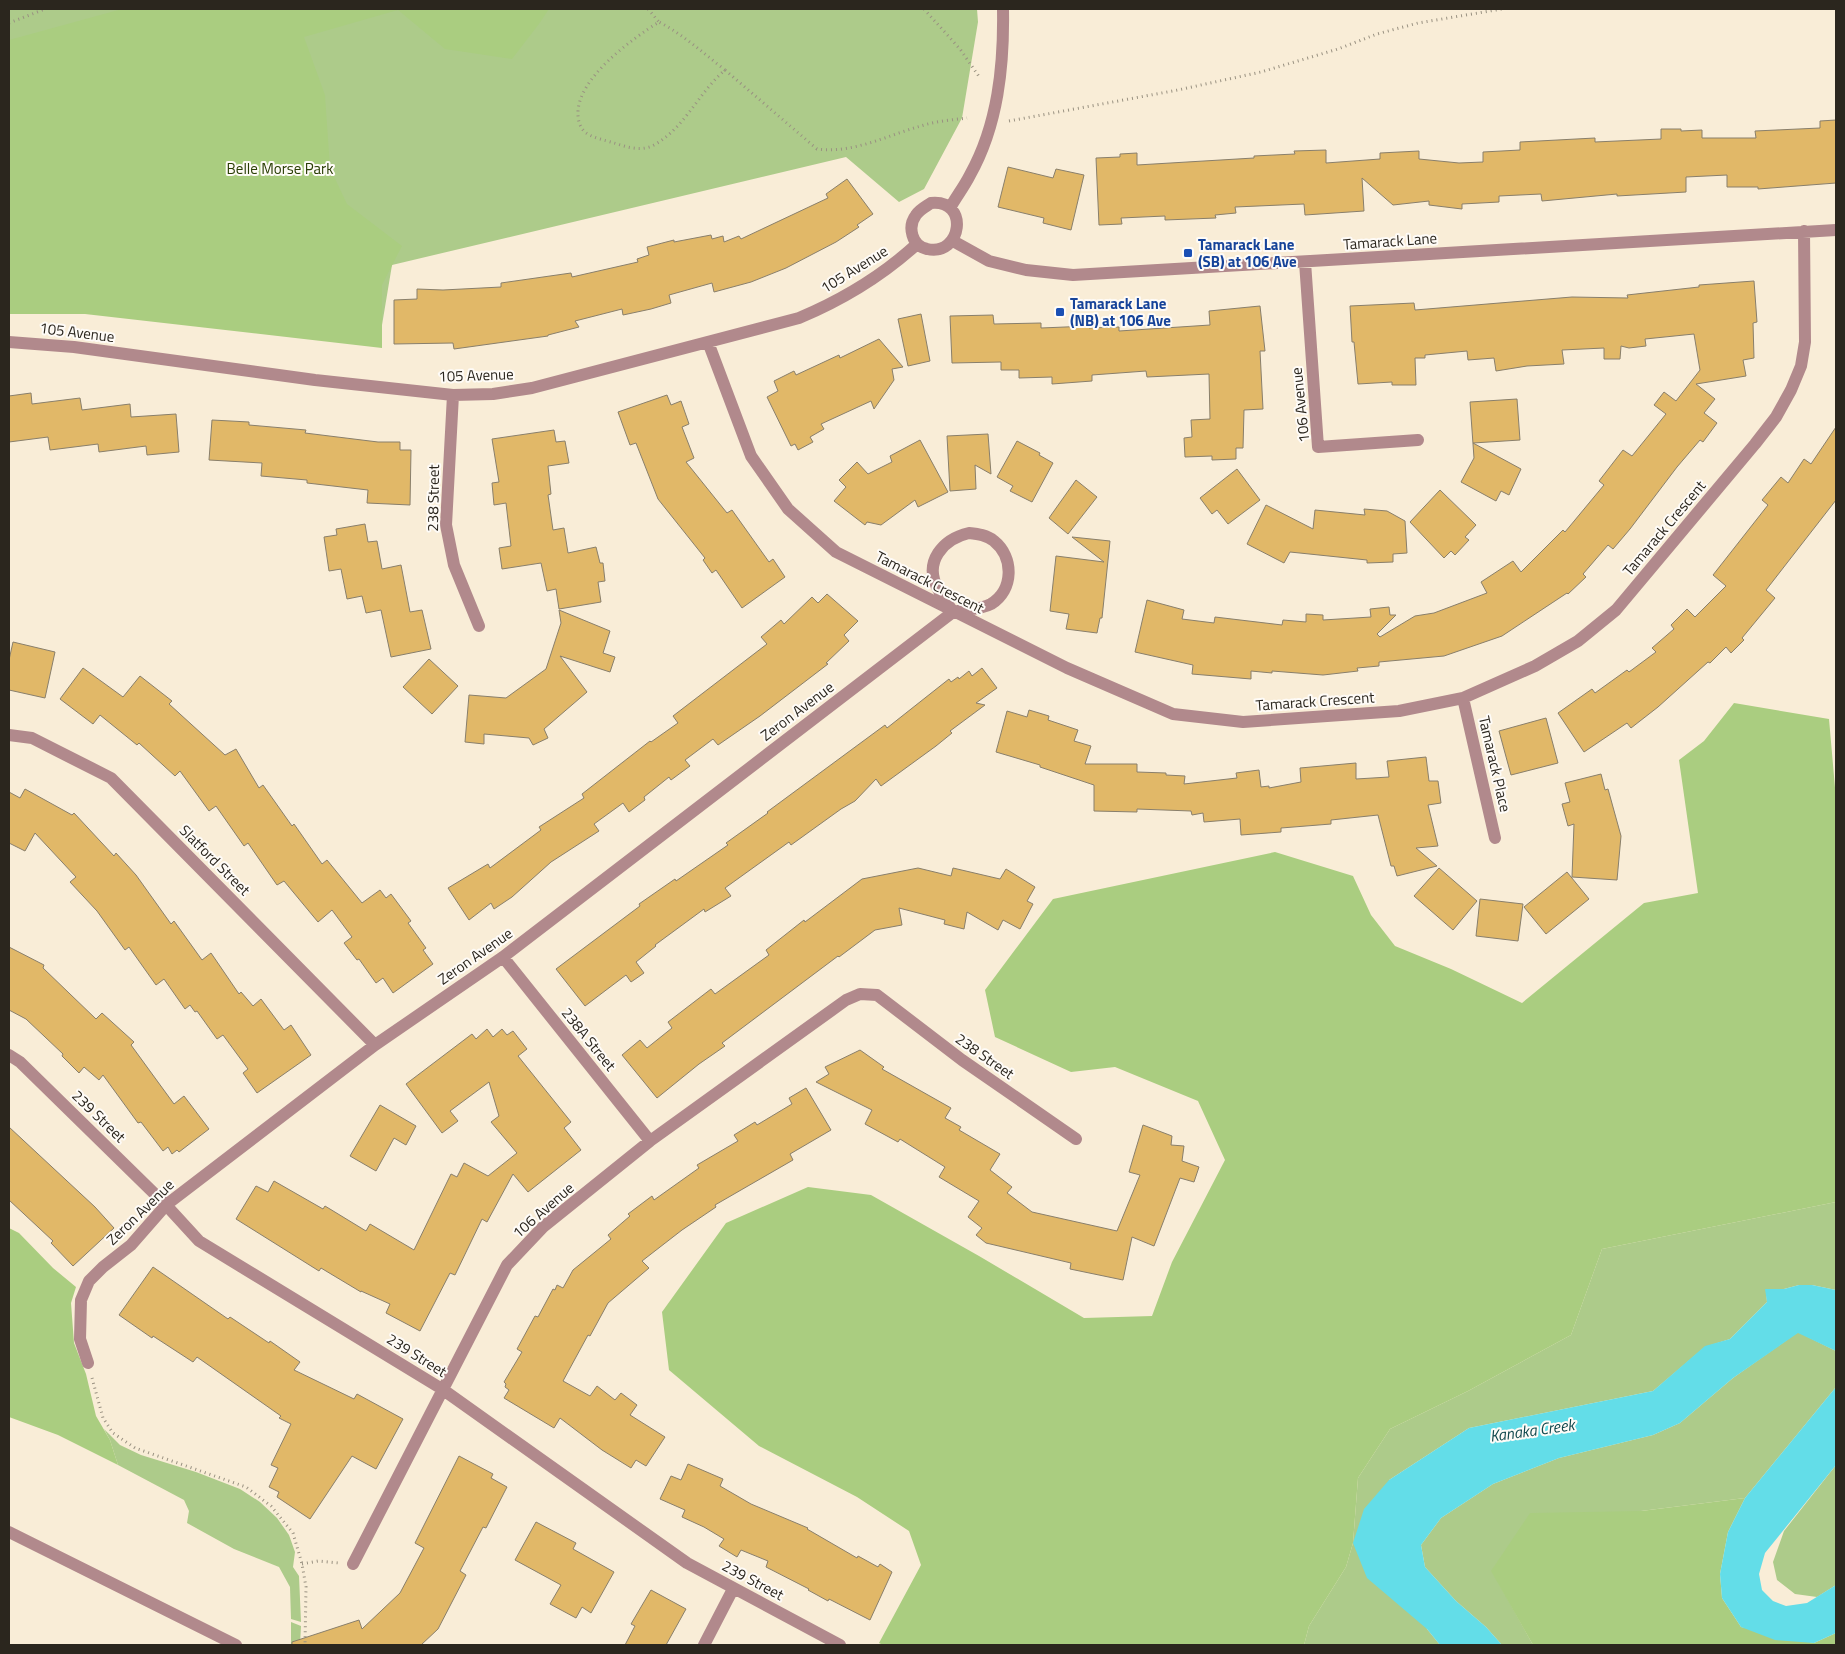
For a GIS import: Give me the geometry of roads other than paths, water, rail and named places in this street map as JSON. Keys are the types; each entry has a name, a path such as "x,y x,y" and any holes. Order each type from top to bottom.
{"street":[{"path":"950,208 976,164 992,119 1002,68 1003,9"},
{"path":"939,202 950,208 956,217 957,230 953,241 942,248 934,250 924,249 916,244 912,234 912,224 915,216 931,203 939,202"},
{"name":"Tamarack Lane","path":"953,241 989,261 1026,270 1063,275 1836,230"},
{"name":"Tamarack Crescent","path":"708,342 751,456 788,509 836,552 1066,668 1173,714 1243,722 1399,711 1462,698 1535,666 1578,641 1604,621 1629,595 1755,444 1791,390 1801,366 1805,342 1804,231"},
{"name":"105 Avenue","path":"9,342 74,347 315,380 453,395 493,394 532,388 787,321 832,303 876,277 899,260 916,244"},
{"name":"106 Avenue","path":"1305,262 1318,447 1418,440"},
{"name":"238 Street","path":"453,395 446,525 454,565 479,626"},
{"path":"969,533 982,534 998,544 1008,559 1009,572 1007,584 1001,595 992,603 980,608 953,612 938,588 934,576 934,564 938,552 946,542 957,536 969,533"},
{"name":"Zeron Avenue","path":"88,1363 80,1340 81,1300 89,1281 130,1245 166,1205 375,1045 503,957 953,612"},
{"name":"Tamarack Place","path":"1462,698 1495,838"},
{"name":"Slatford Street","path":"9,735 32,738 111,778 375,1045"},
{"name":"238A Street","path":"503,957 650,1141"},
{"name":"106 Avenue","path":"353,1564 507,1265 543,1228 650,1141 846,1000 860,994 877,995"},
{"name":"238 Street","path":"877,995 962,1060 1076,1138"},
{"name":"239 Street","path":"9,1055 20,1062 166,1205 199,1241 442,1389 687,1563 840,1645"},
{"path":"9,1532 236,1645"},
{"path":"704,1645 733,1589"}],"water":[{"name":"Kanaka Creek","path":"1799,1285 1812,1285 1836,1290 1836,1351 1798,1333 1733,1378 1680,1423 1653,1435 1559,1458 1493,1484 1441,1518 1421,1545 1425,1567 1456,1601 1486,1627 1502,1645 1440,1645 1427,1629 1367,1578 1353,1543 1364,1509 1389,1480 1469,1428 1653,1391 1705,1346 1730,1339 1767,1302 1765,1289 1784,1289"},
{"path":"1836,1387 1836,1465 1765,1553 1759,1574 1762,1590 1773,1601 1786,1606 1807,1603 1836,1585 1836,1633 1814,1643 1775,1640 1741,1627 1722,1598 1720,1574 1728,1532 1745,1498"}],"place":[{"name":"Tamarack Lane (SB) at 106 Ave","path":"1188,253"},
{"name":"Tamarack Lane (NB) at 106 Ave","path":"1060,312"}],"park label":[{"name":"Belle Morse Park","path":"280,168"}]}
